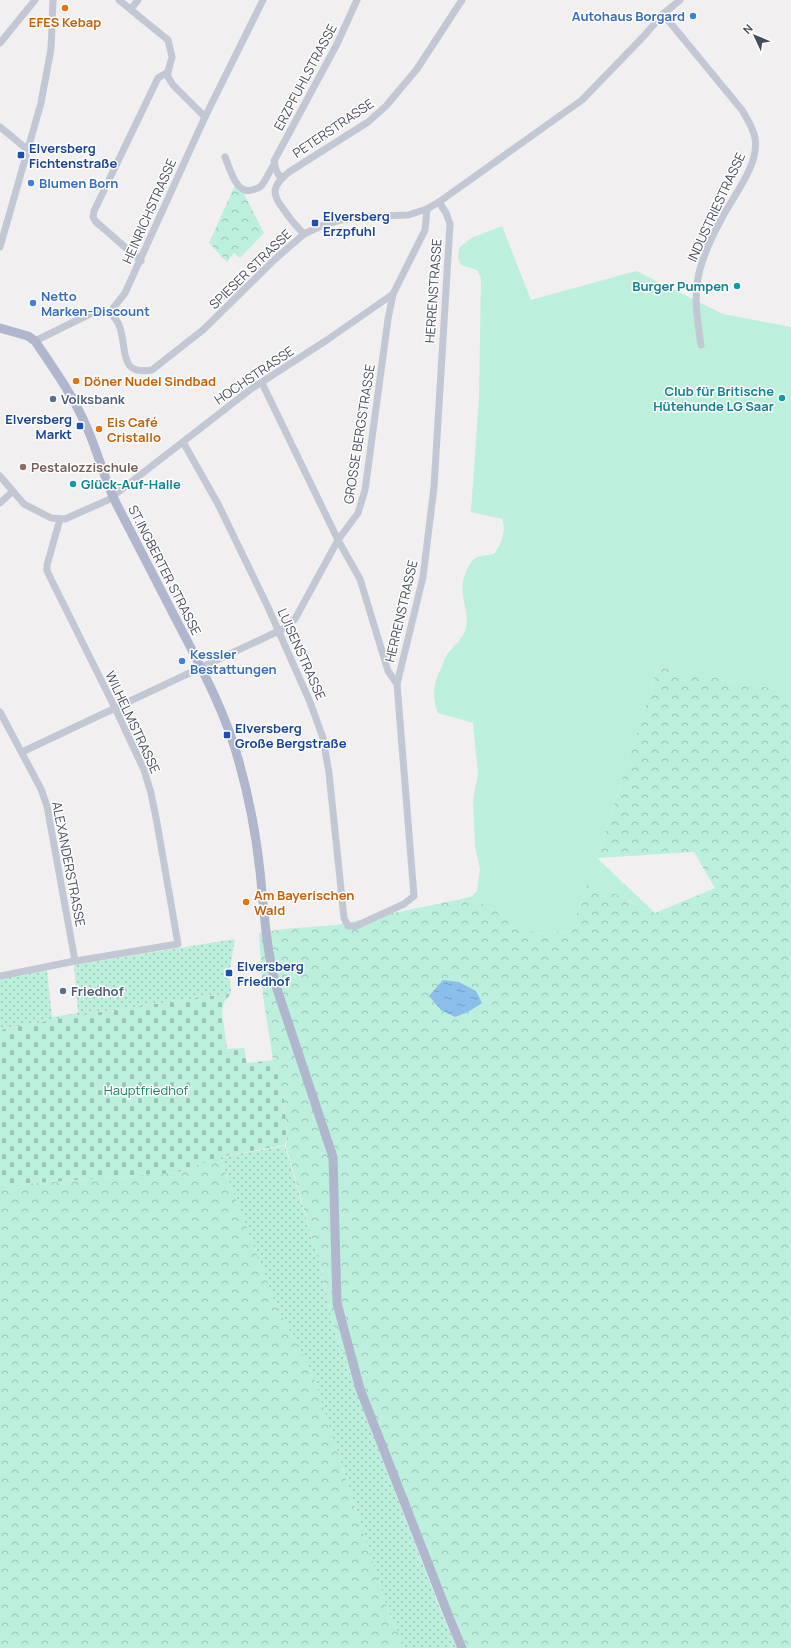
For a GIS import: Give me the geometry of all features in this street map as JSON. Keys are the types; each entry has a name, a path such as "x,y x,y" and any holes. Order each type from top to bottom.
{"main road":[{"name":"ST.INGBERTER STRASSE","path":"0,328 28,336 34,342 72,397 81,414 113,497 202,668 224,716 240,764 257,849 264,928 276,986 333,1157 337,1303 360,1389 462,1648"}],"street":[{"path":"0,43 35,0"},
{"path":"0,247 2,235 41,103 51,50 53,0"},
{"path":"119,0 168,40 172,57 168,77 173,85 205,117"},
{"path":"131,9 138,0"},
{"name":"HEINRICHSTRASSE","path":"110,312 125,293 141,261 205,117 263,0"},
{"name":"ERZPFUHLSTRASSE","path":"225,157 234,178 242,190 247,192 262,186 268,172 274,165 274,161 337,44 357,0"},
{"name":"PETERSTRASSE","path":"281,179 368,122 386,106 417,69 462,0"},
{"name":"SPIESER STRASSE","path":"110,312 119,325 128,365 133,370 152,370 204,329 274,260 304,234 321,226 341,220 408,215 427,209 439,202 582,100 643,38 664,14 680,0"},
{"name":"INDUSTRIESTRASSE","path":"664,14 742,110 751,126 755,138 755,152 750,167 722,218 700,268 696,286 695,302 701,345"},
{"path":"141,261 95,221 93,216 94,210 158,78 168,72"},
{"path":"0,127 28,150"},
{"path":"274,165 281,179 276,185 275,197 289,218 304,234"},
{"name":"HERRENSTRASSE","path":"344,918 348,926 356,926 404,904 414,896 397,684 423,577 434,487 450,224 446,212 439,202"},
{"name":"GROSSE BERGSTRASSE","path":"22,752 278,632 295,619 338,540 358,513 365,490 388,319 394,294 425,230 427,209"},
{"name":"HOCHSTRASSE","path":"60,519 72,516 113,497 250,389 262,383 394,294"},
{"path":"34,342 94,312 101,310 110,312"},
{"path":"262,383 338,540 360,579 388,671 397,684"},
{"name":"LUISENSTRASSE","path":"183,442 218,504 267,605 310,702 323,738 329,773 344,918"},
{"path":"0,476 19,500 30,508 46,516 60,519"},
{"path":"0,504 12,492"},
{"name":"WILHELMSTRASSE","path":"60,519 47,565 47,571 144,770 151,793 178,944 75,961"},
{"name":"ALEXANDERSTRASSE","path":"0,712 41,789 47,806 75,961"},
{"path":"0,976 75,961"}],"green space":[{"path":"235,185 238,190 244,194 264,233 240,258 234,253 227,262 209,243"},
{"path":"502,226 531,300 636,271 723,314 791,327 791,692 658,667 597,858 655,913 588,881 571,931 536,934 471,897 477,891 480,869 475,846 473,800 478,774 473,723 438,713 434,695 435,683 446,656 461,638 466,628 467,620 462,587 466,572 471,562 476,558 494,554 504,533 502,519 471,512 479,398 481,278 477,270 461,265 458,258 459,248 471,238"},
{"path":"658,667 791,692 791,1648 467,1648 356,1391 333,1325 319,1262 286,1146 287,1133 283,1091 273,1060 263,996 259,933 284,929 336,925 471,897 536,934 571,931 588,881 655,913 715,888 694,852 597,858"},
{"path":"235,939 229,974 231,993 72,1016 0,1030 0,979 47,970 52,1017 78,1013 74,965"},
{"name":"Hauptfriedhof","path":"231,993 224,1002 222,1011 227,1049 244,1048 247,1063 273,1060 283,1091 287,1133 285,1145 220,1157 178,1172 0,1186 0,1030 72,1016"},
{"path":"285,1146 319,1262 333,1325 356,1391 444,1619 457,1648 405,1648 388,1610 313,1374 277,1307 220,1157"},
{"path":"220,1157 277,1307 313,1374 388,1610 405,1648 0,1648 0,1186 178,1172"}],"water":[{"path":"443,980 459,982 476,991 482,1003 468,1012 455,1017 441,1010 429,996"}],"place":[{"name":"EFES Kebap","path":"65,8"},
{"name":"Autohaus Borgard","path":"693,16"},
{"name":"Elversberg Fichtenstraße","path":"21,155"},
{"name":"Blumen Born","path":"31,183"},
{"name":"Elversberg Erzpfuhl","path":"315,223"},
{"name":"Burger Pumpen","path":"737,286"},
{"name":"Netto Marken-Discount","path":"33,303"},
{"name":"Döner Nudel Sindbad","path":"76,381"},
{"name":"Club für Britische Hütehunde LG Saar","path":"782,398"},
{"name":"Volksbank","path":"53,399"},
{"name":"Elversberg Markt","path":"80,426"},
{"name":"Eis Café Cristallo","path":"99,429"},
{"name":"Pestalozzischule","path":"23,467"},
{"name":"Glück-Auf-Halle","path":"73,484"},
{"name":"Kessler Bestattungen","path":"182,661"},
{"name":"Elversberg Große Bergstraße","path":"227,735"},
{"name":"Am Bayerischen Wald","path":"246,902"},
{"name":"Elversberg Friedhof","path":"229,973"},
{"name":"Friedhof","path":"63,991"}]}
